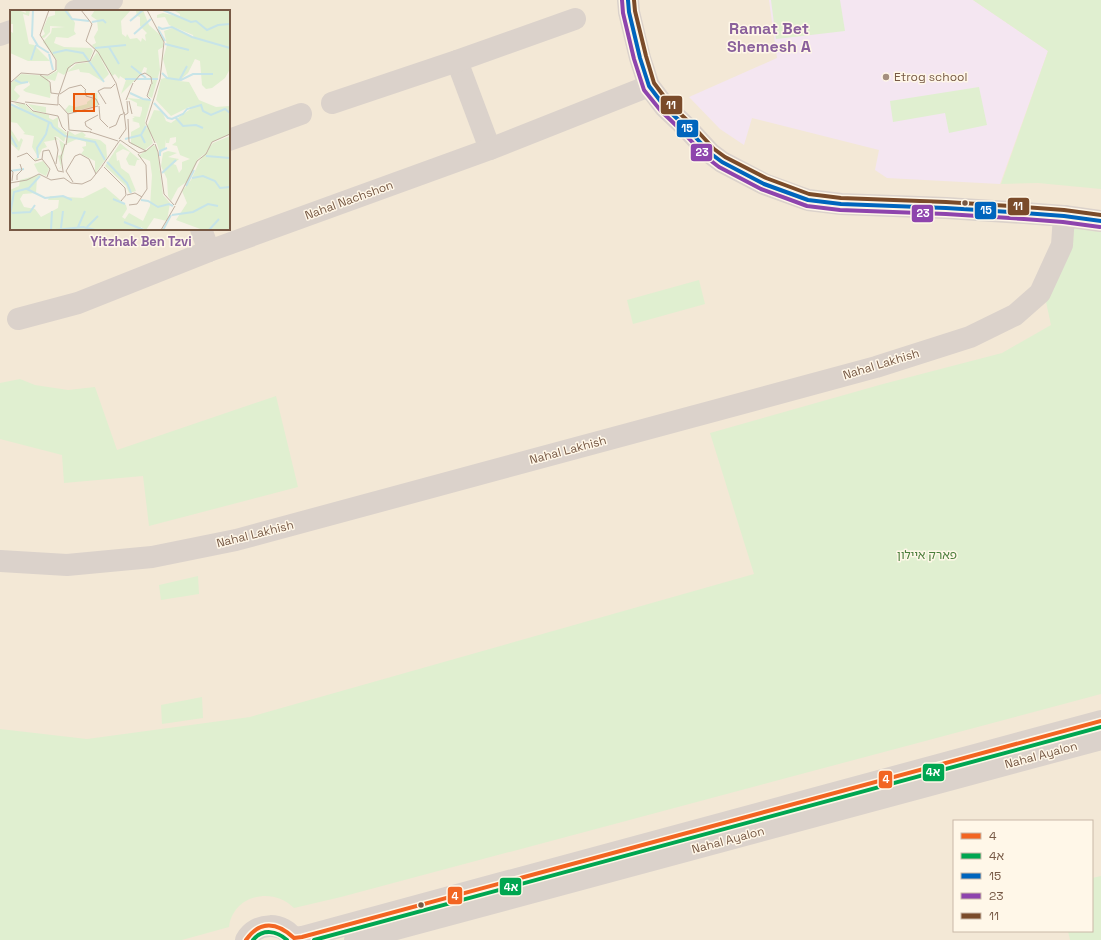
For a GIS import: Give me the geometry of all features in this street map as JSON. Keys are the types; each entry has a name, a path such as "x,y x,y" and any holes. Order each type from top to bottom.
{"street":[{"path":"78,10 112,0"},
{"path":"628,0 640,58 648,86 665,107 710,153 722,162 764,184 808,200 841,204 946,208 1064,216 1101,221"},
{"path":"332,103 575,19"},
{"path":"0,35 10,31"},
{"path":"457,61 490,149"},
{"name":"Nahal Nachshon","path":"18,320 78,303 209,251 490,149 648,86"},
{"path":"230,140 301,114"},
{"name":"Nahal Lakhish","path":"0,561 67,565 152,557 236,540 876,367 970,337 1015,315 1040,293 1062,244 1064,216"},
{"path":"201,230 209,251"},
{"name":"Nahal Ayalon","path":"294,939 1101,721"},
{"name":"Nahal Ayalon","path":"355,940 1101,739"},
{"path":"246,940 251,933 258,928 265,926 283,928 294,939"}],"shaded area":[{"name":"Ramat Bet Shemesh A","path":"0,0 1101,0 1101,940 0,940"},
{"name":"Etrog school","path":"769,0 973,0 1048,51 1000,184 887,178 875,170 879,150 752,118 744,145 720,129 689,97 777,58"}],"green space":[{"path":"771,0 840,0 845,31 776,39"},
{"path":"973,0 1101,0 1101,189 1038,183 1001,184 1048,51"},
{"path":"979,87 987,125 949,133 945,113 893,122 890,101"},
{"name":"פארק איילון","path":"1070,227 1101,231 1101,694 341,897 294,908 285,901 276,897 255,897 238,907 232,916 229,927 182,940 0,940 0,729 87,739 250,717 754,574 710,433 883,384 1002,353 1051,325 1045,297"},
{"path":"699,280 705,304 633,324 627,300"},
{"path":"20,379 35,385 68,390 95,387 117,450 276,396 298,487 149,526 143,476 64,483 62,455 0,439 0,383"},
{"path":"198,576 199,594 161,600 159,585"},
{"path":"202,697 203,718 162,724 161,705"},
{"path":"1101,876 1101,940 1070,940 1068,932 1093,932 1093,878"}],"transit line":[{"name":"23","path":"622,0 623,13 634,59 644,90 661,111 706,157 719,167 761,189 807,206 840,210 1024,219 1100,227"},
{"name":"15","path":"628,0 629,12 640,58 649,86 665,107 710,153 722,162 764,184 808,200 841,204 1024,213 1101,221"},
{"name":"11","path":"634,0 635,11 654,83 669,103 714,149 725,157 766,178 809,194 841,198 1024,207 1101,215"},
{"name":"4","path":"246,940 257,929 263,926 275,926 294,938 302,937 1101,721"},
{"name":"4א","path":"314,940 1101,727"},
{"name":"4א","path":"253,940 257,936 266,932 274,933 287,940"}],"place":[{"name":"Etrog school","path":"886,77"}],"district":[{"name":"Ramat Bet Shemesh A","path":"769,37"},
{"name":"Yitzhak Ben Tzvi","path":"141,241"}]}
